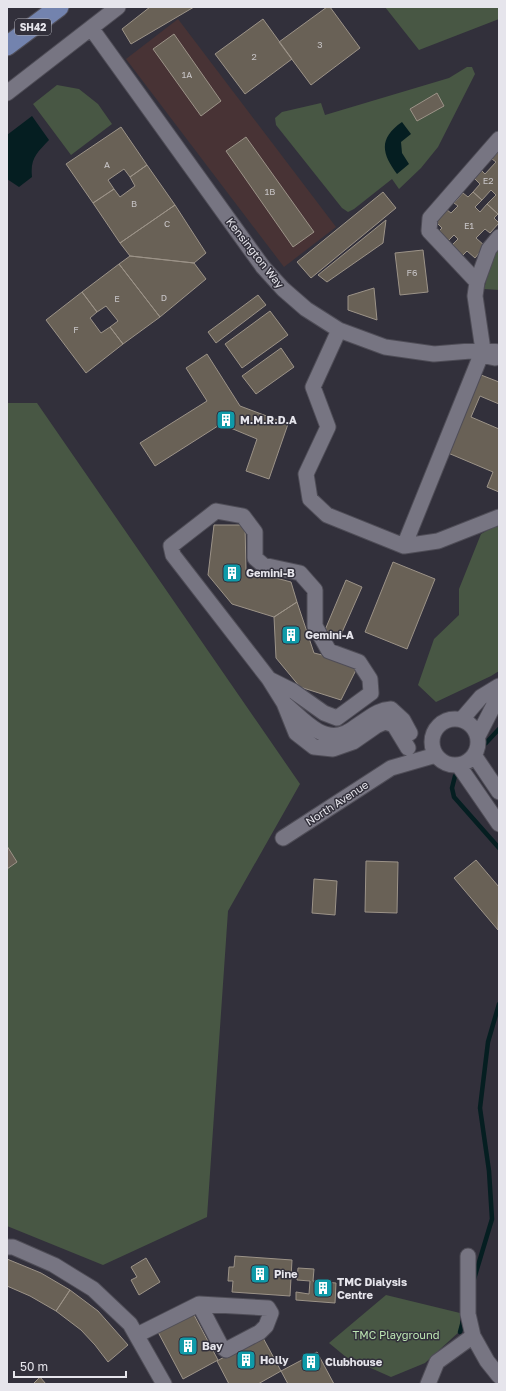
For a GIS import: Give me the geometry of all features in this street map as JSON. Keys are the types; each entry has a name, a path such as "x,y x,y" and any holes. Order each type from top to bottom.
{"main road":[{"name":"SH42","path":"7,46 59,7"}],"street":[{"path":"7,93 118,7"},
{"name":"Kensington Way","path":"91,28 263,267 283,289 306,309 340,330 385,347 434,354 483,350 499,352"},
{"path":"477,282 429,231 430,218 499,139"},
{"path":"483,350 475,296 477,282 489,249 499,237"},
{"path":"340,330 313,387 328,427 306,474 310,499 327,515 404,546 438,541 499,517"},
{"path":"404,546 481,355 499,359"},
{"path":"269,679 293,691 324,713 337,718 371,692 370,679 359,662 329,651 315,626 315,590 300,573 263,564 255,558 255,532 243,516 216,511 171,546 173,556 269,679 284,703 325,735 345,734 376,720 394,725 412,745"},
{"path":"462,719 481,697 499,686"},
{"path":"478,736 472,726 462,719 455,718 443,721 434,730 432,736 432,748 436,755 444,763 459,766 470,760 474,755 478,743 478,736 499,695"},
{"path":"376,720 381,710 388,704 402,720 412,745"},
{"path":"391,768 402,750 432,736"},
{"path":"391,768 436,755"},
{"path":"474,755 499,792"},
{"path":"459,766 499,824"},
{"name":"North Avenue","path":"283,838 391,768"},
{"path":"7,1247 13,1247 54,1264 93,1289 130,1324 164,1384"},
{"path":"468,1256 468,1314 473,1336 487,1361 499,1376"},
{"path":"137,1335 198,1304 268,1308 271,1314 266,1326 260,1332 226,1350 221,1346 198,1304"},
{"path":"428,1384 437,1362 473,1336"}],"shaded area":[{"path":"178,19 336,227 284,267 126,59"},
{"path":"32,116 49,140 33,160 32,177 19,187 7,179 7,135"},
{"path":"402,122 411,134 401,142 402,153 409,164 397,174 385,153 385,146 389,134"}],"green space":[{"path":"385,7 499,7 499,19 419,50"},
{"path":"467,67 472,67 475,74 438,147 421,168 399,189 392,179 354,209 348,212 342,208 276,125 275,118 282,112 321,103 325,115 449,78"},
{"path":"57,85 79,89 98,104 112,124 71,155 33,104"},
{"path":"499,245 499,290 484,289 494,250"},
{"path":"7,403 37,403 300,784 228,911 207,1217 103,1265 7,1226"},
{"path":"499,524 499,671 436,702 418,685 434,639 459,615 459,589 481,534"},
{"name":"TMC Playground","path":"386,1295 460,1313 460,1331 425,1363 391,1377 346,1357 329,1343"}],"building":[{"path":"150,7 194,7 131,44 122,29"},
{"path":"327,7 330,7 360,48 311,85 279,42"},
{"path":"263,19 292,59 245,94 215,54"},
{"path":"174,34 221,101 201,116 153,49"},
{"path":"437,93 444,106 417,121 410,109"},
{"path":"121,127 147,165 130,177 124,169 108,180 114,189 93,203 66,164"},
{"path":"246,137 314,232 293,247 226,151"},
{"path":"499,151 498,214 487,204 496,195 491,190 482,200 473,192 480,184 474,178 481,170 485,174 496,162 492,159"},
{"path":"147,165 175,205 120,243 93,203 114,189 120,197 135,186 130,177"},
{"path":"383,192 396,208 311,278 297,262"},
{"path":"473,192 482,200 475,207 480,212 487,204 498,214 494,218 499,223 490,233 485,229 476,238 485,246 475,258 467,251 461,257 450,247 458,239 454,235 447,242 437,233 442,228 436,222 447,210 451,213 458,206 454,203 463,193 468,197"},
{"path":"175,205 206,253 194,263 130,256 120,243"},
{"path":"386,220 383,243 327,282 318,275"},
{"path":"423,250 428,292 400,295 395,253"},
{"path":"130,256 194,263 206,279 160,317 119,264"},
{"path":"119,264 160,317 123,344 110,327 118,321 106,306 97,312 82,292"},
{"path":"374,288 377,320 348,310 348,296"},
{"path":"82,292 97,312 90,318 101,333 110,327 123,344 86,373 46,320"},
{"path":"258,295 266,305 216,343 208,332"},
{"path":"270,311 288,335 242,368 225,344"},
{"path":"281,348 294,367 256,394 242,376"},
{"name":"M.M.R.D.A","path":"207,354 240,406 288,424 269,479 246,471 257,439 221,424 155,466 140,443 207,401 186,368"},
{"path":"481,375 499,382 499,404 480,396 471,417 499,429 499,492 487,487 493,472 448,453"},
{"name":"Gemini-B","path":"214,525 245,525 246,570 291,582 297,602 274,617 232,604 208,575"},
{"path":"393,562 435,579 407,649 365,632"},
{"path":"346,580 362,587 340,637 325,630"},
{"name":"Gemini-A","path":"297,602 314,653 359,664 341,700 300,687 276,658 274,617"},
{"path":"7,846 17,862 7,869"},
{"path":"476,860 499,887 498,930 454,878"},
{"path":"366,861 398,862 397,913 365,912"},
{"path":"314,879 337,881 335,915 312,913"},
{"name":"Pine","path":"235,1256 292,1260 290,1296 232,1292 233,1281 228,1281 229,1267 234,1267"},
{"path":"146,1258 160,1282 139,1295 131,1280 137,1277 131,1267"},
{"path":"7,1259 41,1273 70,1290 56,1311 30,1296 7,1286"},
{"name":"TMC Dialysis Centre","path":"298,1268 314,1269 313,1281 336,1283 335,1303 296,1300 296,1292 309,1294 310,1281 297,1280"},
{"path":"70,1290 98,1311 128,1345 108,1362 81,1330 56,1311"},
{"name":"Bay","path":"193,1313 218,1360 183,1379 158,1332"},
{"name":"Holly","path":"262,1336 281,1371 258,1384 229,1384 217,1361"},
{"name":"Clubhouse","path":"317,1352 334,1384 288,1384 281,1371"},
{"path":"40,1377 46,1384 33,1384"}],"waterway":[{"path":"486,743 499,729"},
{"path":"455,776 452,788 454,797 499,848"},
{"path":"474,1279 492,1219 489,1171 480,1108 488,1042 499,1004"},
{"path":"460,1332 464,1317"}],"place":[{"name":"M.M.R.D.A","path":"226,420"},
{"name":"Gemini-B","path":"232,573"},
{"name":"Gemini-A","path":"291,635"},
{"name":"Pine","path":"260,1274"},
{"name":"TMC Dialysis Centre","path":"323,1288"},
{"name":"Bay","path":"188,1346"},
{"name":"Holly","path":"246,1360"},
{"name":"Clubhouse","path":"311,1362"}]}
